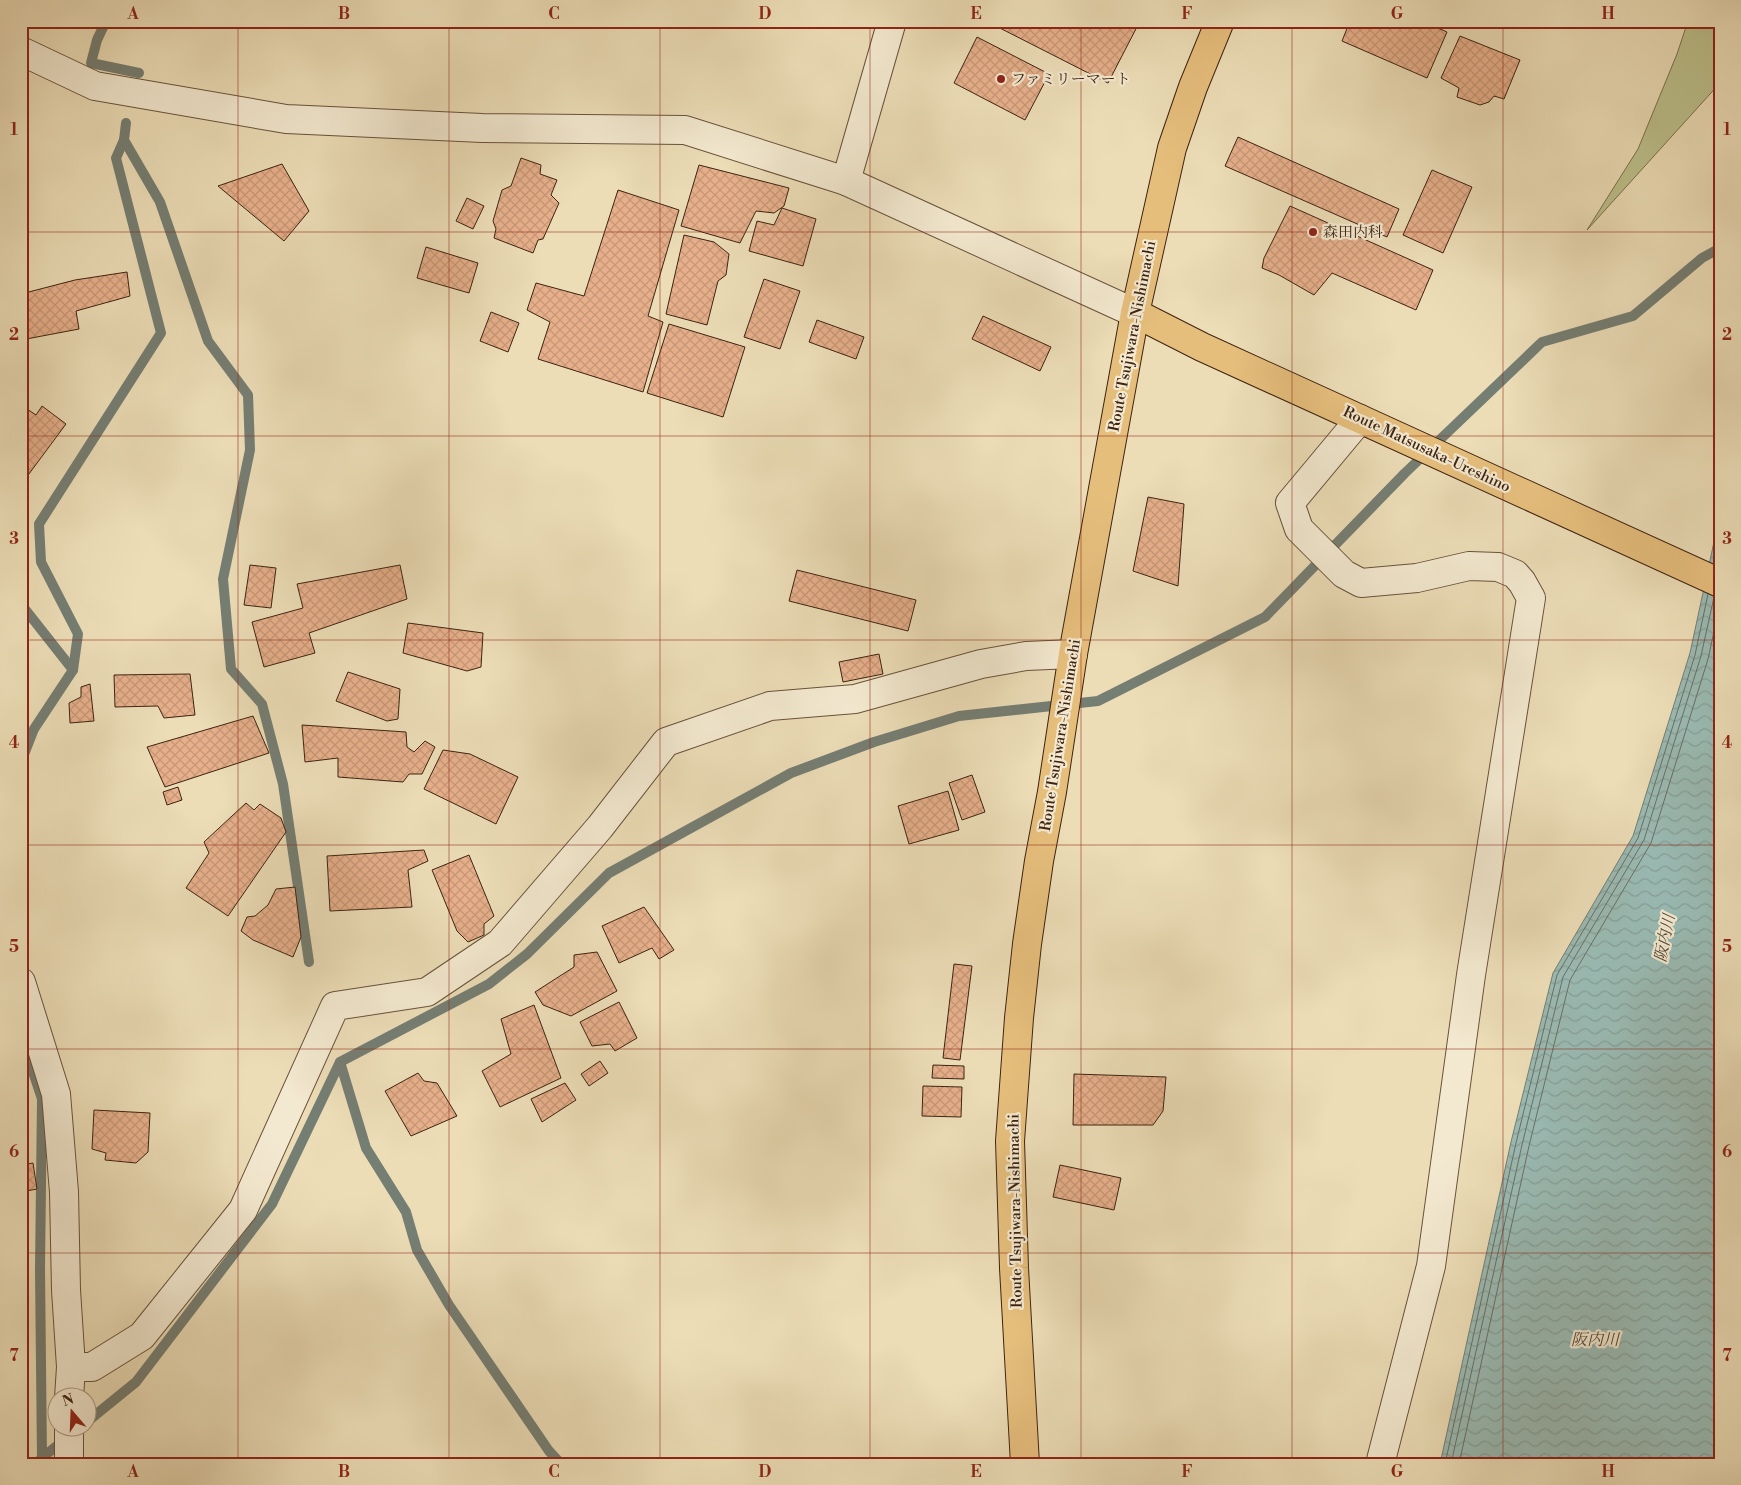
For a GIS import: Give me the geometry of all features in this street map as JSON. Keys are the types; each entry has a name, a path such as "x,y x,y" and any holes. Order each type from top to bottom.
{"main road":[{"name":"Route Tsujiwara-Nishimachi","path":"1025,1464 1014,1268 1010,1141 1018,1028 1027,944 1074,654 1135,313 1172,148 1193,87 1220,21"},
{"name":"Route Matsusaka-Ureshino","path":"1135,313 1202,347 1720,583"}],"street":[{"path":"846,181 892,21"},
{"path":"21,51 95,86 286,120 482,128 685,130 846,181 1135,313"},
{"path":"1360,418 1290,504 1299,529 1344,574 1361,583 1417,578 1469,566 1498,567 1515,574 1522,582 1530,598 1471,976 1431,1266 1380,1464"},
{"path":"70,1384 92,1367 142,1336 243,1210 334,1006 427,992 500,943 600,827 666,742 770,706 855,699 980,664 1026,656 1074,654"},
{"path":"21,982 56,1094 64,1192 70,1384"},
{"path":"69,1438 69,1464"}],"green space":[{"path":"1688,21 1720,21 1720,83 1587,230 1638,149 1677,54"}],"water":[{"name":"阪内川","path":"1720,514 1720,1438 1713,1464 1440,1464 1511,1142 1553,973 1633,836 1690,653"}],"building":[{"path":"986,21 1140,21 1108,83"},
{"path":"1350,21 1422,21 1447,32 1427,78 1342,41"},
{"path":"1460,36 1520,60 1504,99 1494,96 1489,102 1480,105 1457,97 1459,88 1441,78"},
{"name":"ファミリーマート","path":"977,37 1049,74 1025,120 954,83"},
{"path":"1238,137 1399,209 1387,237 1225,166"},
{"path":"521,158 541,165 540,174 557,180 551,195 559,203 543,239 538,240 533,253 494,238 496,229 493,221 502,190 511,186"},
{"path":"282,164 309,211 284,241 218,186"},
{"path":"699,165 789,188 784,206 774,213 756,211 740,243 681,226"},
{"path":"1432,170 1472,187 1443,253 1403,235"},
{"path":"618,190 679,210 648,316 663,322 643,392 538,359 550,322 527,310 536,283 584,296"},
{"path":"467,198 484,206 473,229 456,221"},
{"name":"森田内科","path":"1290,206 1433,270 1416,310 1332,273 1314,295 1279,275 1262,268 1264,258"},
{"path":"782,208 816,219 803,266 749,251 757,221 774,225"},
{"path":"684,235 714,242 729,254 726,275 718,281 707,325 666,314"},
{"path":"426,247 478,263 469,293 417,278"},
{"path":"127,272 130,296 76,311 79,329 21,340 21,294 75,280"},
{"path":"764,279 800,291 780,349 744,337"},
{"path":"491,312 519,323 508,352 480,341"},
{"path":"983,316 1051,347 1040,371 972,339"},
{"path":"817,320 864,337 856,359 809,342"},
{"path":"669,324 745,347 723,417 647,393"},
{"path":"42,406 66,424 23,482 21,480 21,410 24,407 36,415"},
{"path":"1148,497 1184,504 1178,586 1133,571"},
{"path":"250,565 276,568 271,608 244,605"},
{"path":"400,565 407,599 309,633 315,653 264,667 252,622 303,608 297,584"},
{"path":"797,570 916,600 908,631 789,601"},
{"path":"408,623 483,633 481,667 467,671 403,653"},
{"path":"879,654 883,674 843,682 839,662"},
{"path":"348,672 400,689 398,719 387,721 336,701"},
{"path":"190,674 195,715 164,718 158,706 115,707 114,675"},
{"path":"90,684 94,721 70,723 69,703 81,697 81,687"},
{"path":"253,716 269,753 165,787 147,747"},
{"path":"302,725 406,732 407,747 414,752 425,741 435,747 422,774 409,774 403,782 338,777 338,758 305,762"},
{"path":"443,750 470,754 518,777 496,824 424,789"},
{"path":"972,775 985,812 962,820 949,783"},
{"path":"178,787 182,800 167,805 163,792"},
{"path":"948,791 959,830 909,844 898,806"},
{"path":"246,803 254,810 260,804 281,818 286,832 228,916 186,888 209,853 204,842"},
{"path":"424,850 428,861 408,870 412,907 330,911 327,856"},
{"path":"469,855 494,916 484,924 484,935 468,942 457,931 432,870"},
{"path":"295,887 301,937 293,957 253,940 241,931 247,917 255,916 268,905 276,889"},
{"path":"644,907 674,950 659,959 652,948 619,963 602,926"},
{"path":"597,952 617,991 571,1016 543,1005 535,992 574,967 574,955"},
{"path":"954,964 972,966 960,1060 943,1058"},
{"path":"619,1002 637,1038 615,1051 610,1044 592,1046 580,1022"},
{"path":"534,1005 561,1078 500,1107 482,1071 511,1054 501,1019"},
{"path":"600,1061 608,1073 589,1086 581,1074"},
{"path":"933,1065 964,1066 964,1079 932,1078"},
{"path":"418,1073 424,1081 437,1083 457,1116 411,1136 385,1091"},
{"path":"1074,1074 1166,1077 1163,1111 1153,1125 1073,1125"},
{"path":"565,1083 576,1100 542,1122 531,1099"},
{"path":"923,1086 962,1087 961,1117 922,1116"},
{"path":"94,1110 150,1113 148,1152 136,1163 105,1160 106,1153 92,1149"},
{"path":"33,1163 37,1189 21,1192 21,1165"},
{"path":"1060,1165 1121,1178 1114,1210 1053,1197"}],"waterway":[{"path":"106,21 97,40 91,63 139,73"},
{"path":"126,123 124,140 160,202 208,341 248,395 250,450 223,579 231,669 262,704 283,784 309,962"},
{"path":"73,670 78,634 41,562 39,524 161,333 116,158 124,140"},
{"path":"98,1413 136,1382 272,1204 340,1062 489,984 527,954 609,873 791,773 874,742 959,716 1098,701 1265,617 1405,473 1542,342 1633,316 1702,258 1720,248"},
{"path":"21,604 73,670 34,729 21,762"},
{"path":"21,1036 42,1099 40,1269 42,1458 36,1464"},
{"path":"340,1062 366,1148 406,1212 417,1250 449,1305 549,1451 561,1464"},
{"path":"42,1458 65,1439"}],"place":[{"name":"ファミリーマート","path":"1001,79"},
{"name":"森田内科","path":"1313,232"}]}
